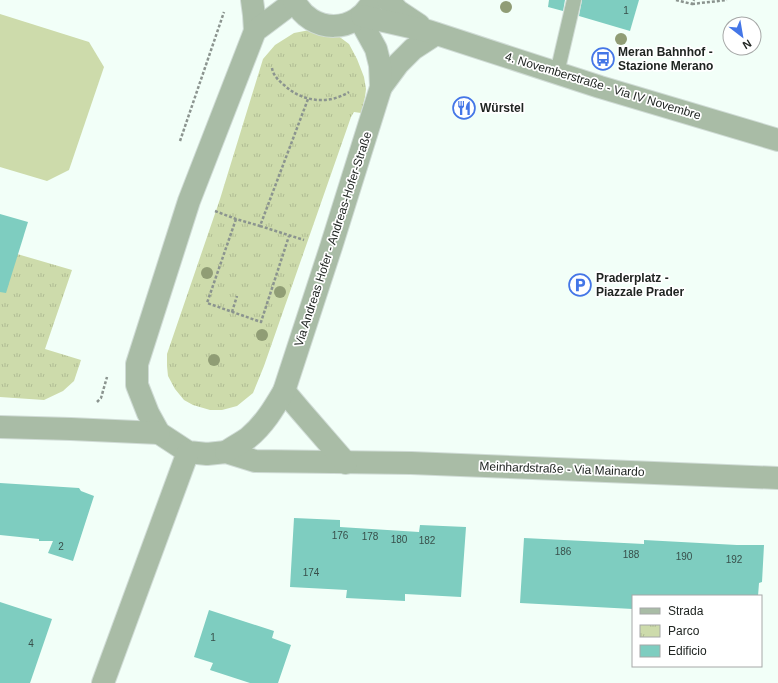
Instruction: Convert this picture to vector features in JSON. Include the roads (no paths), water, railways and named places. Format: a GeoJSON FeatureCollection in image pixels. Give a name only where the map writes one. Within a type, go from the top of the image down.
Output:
{"type":"FeatureCollection","features":[{"type":"Feature","properties":{"kind":"street"},"geometry":{"type":"LineString","coordinates":[[226,452],[207,454],[188,452],[159,433],[148,413],[137,385],[137,364],[188,201],[255,31],[252,0]]}},
{"type":"Feature","properties":{"kind":"street"},"geometry":{"type":"LineString","coordinates":[[255,31],[287,7],[293,0],[305,15],[326,26],[339,26],[347,24],[355,20],[365,11],[380,65],[381,86]]}},
{"type":"Feature","properties":{"kind":"street","name":"4. Novemberstraße - Via IV Novembre"},"geometry":{"type":"LineString","coordinates":[[388,0],[398,11],[432,32]]}},
{"type":"Feature","properties":{"kind":"street","name":"4. Novemberstraße - Via IV Novembre"},"geometry":{"type":"LineString","coordinates":[[365,11],[607,89],[778,140]]}},
{"type":"Feature","properties":{"kind":"street"},"geometry":{"type":"LineString","coordinates":[[381,86],[398,64],[432,32]]}},
{"type":"Feature","properties":{"kind":"street","name":"Via Andreas Hofer - Andreas-Hofer-Straße"},"geometry":{"type":"LineString","coordinates":[[226,452],[247,439],[261,426],[273,410],[284,390],[331,247],[381,86]]}},
{"type":"Feature","properties":{"kind":"street"},"geometry":{"type":"LineString","coordinates":[[284,390],[346,463]]}},
{"type":"Feature","properties":{"kind":"street"},"geometry":{"type":"LineString","coordinates":[[0,427],[159,433]]}},
{"type":"Feature","properties":{"kind":"street"},"geometry":{"type":"LineString","coordinates":[[103,683],[188,452]]}},
{"type":"Feature","properties":{"kind":"street","name":"Meinhardstraße - Via Mainardo"},"geometry":{"type":"LineString","coordinates":[[226,452],[255,462],[411,463],[778,478]]}},
{"type":"Feature","properties":{"kind":"lane"},"geometry":{"type":"LineString","coordinates":[[558,73],[574,0]]}},
{"type":"Feature","properties":{"kind":"place","name":"Meran Bahnhof - Stazione Merano"},"geometry":{"type":"Point","coordinates":[603,59]}},
{"type":"Feature","properties":{"kind":"place","name":"Würstel"},"geometry":{"type":"Point","coordinates":[464,108]}},
{"type":"Feature","properties":{"kind":"place","name":"Praderplatz - Piazzale Prader"},"geometry":{"type":"Point","coordinates":[580,285]}}]}
